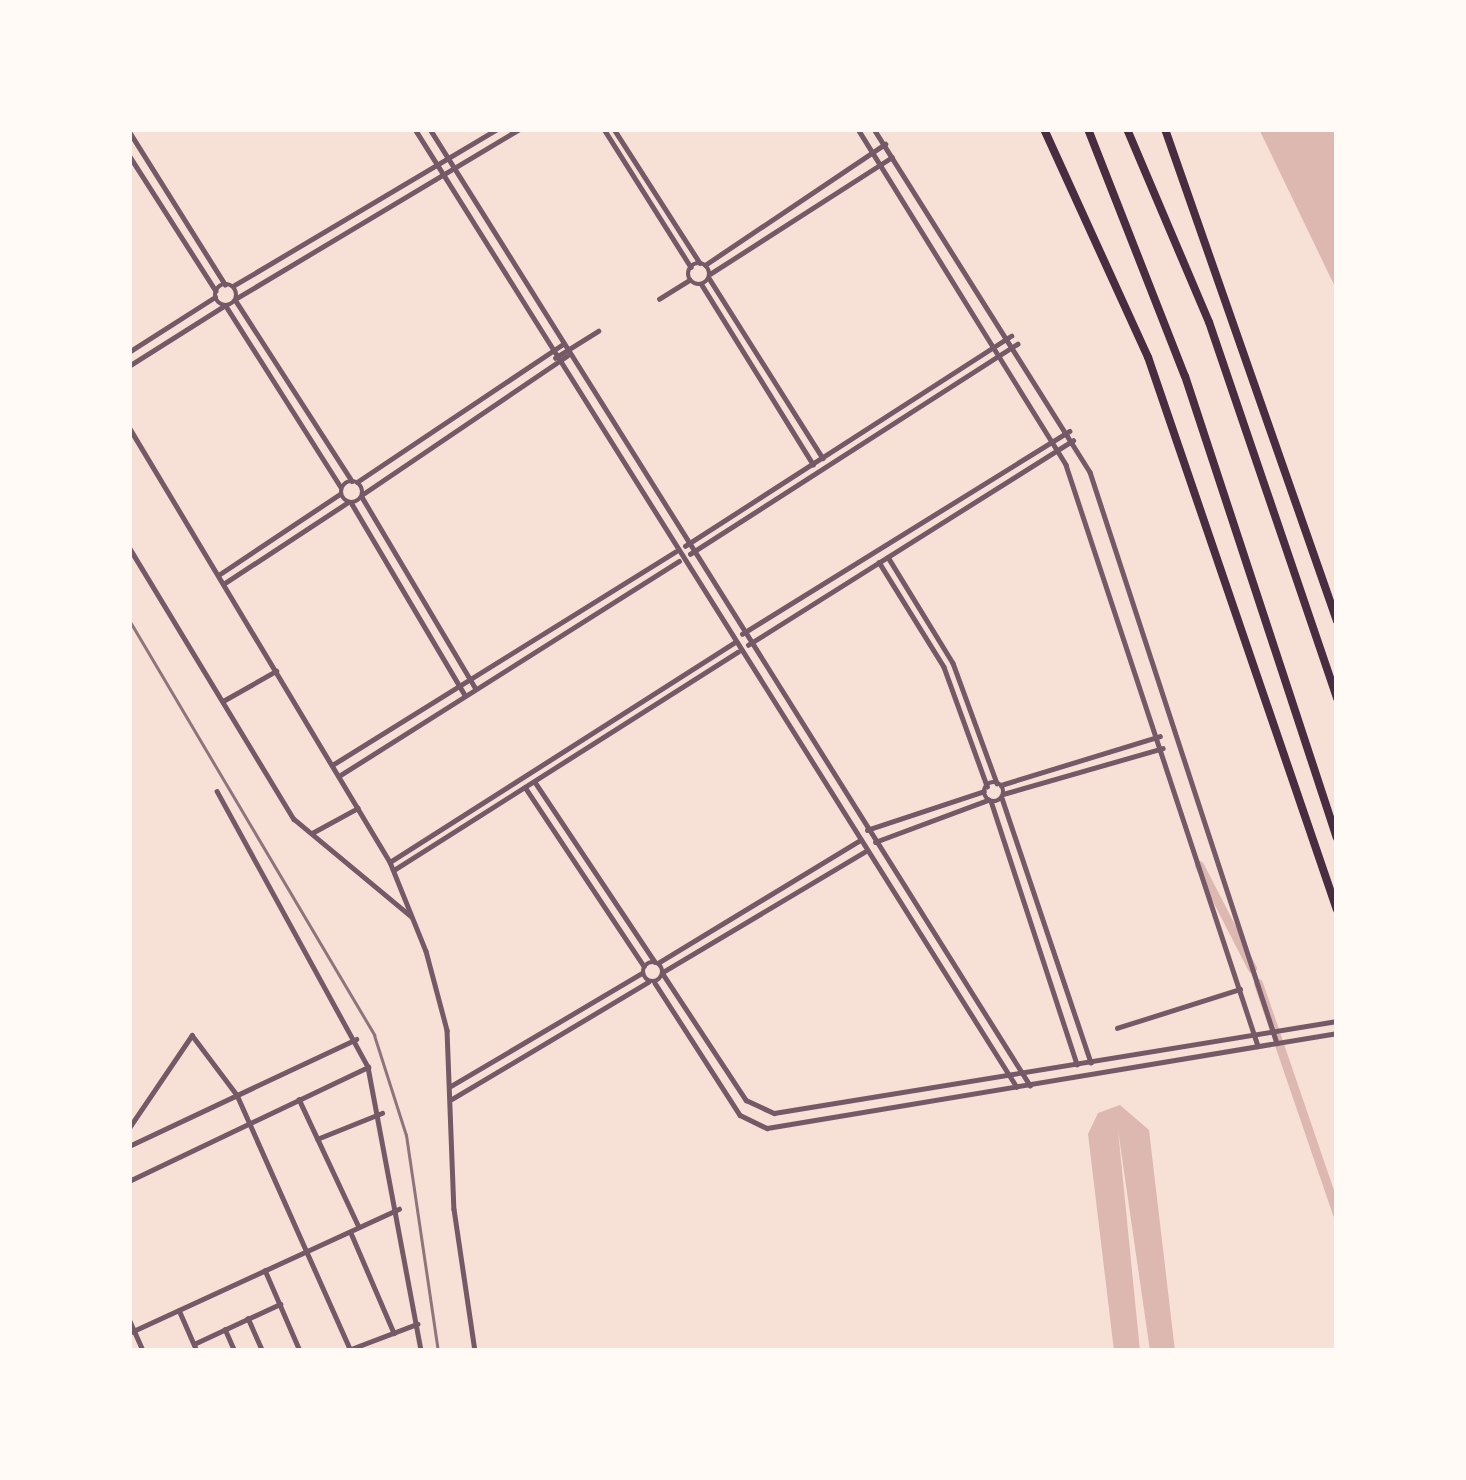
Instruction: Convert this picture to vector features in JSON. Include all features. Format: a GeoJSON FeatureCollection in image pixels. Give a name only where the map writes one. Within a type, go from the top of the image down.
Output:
{"type":"FeatureCollection","features":[{"type":"Feature","properties":{"kind":"highway"},"geometry":{"type":"LineString","coordinates":[[1044,129],[1148,357],[1337,910]]}},
{"type":"Feature","properties":{"kind":"highway"},"geometry":{"type":"LineString","coordinates":[[1088,129],[1185,376],[1337,838]]}},
{"type":"Feature","properties":{"kind":"highway"},"geometry":{"type":"LineString","coordinates":[[1129,129],[1209,322],[1337,699]]}},
{"type":"Feature","properties":{"kind":"highway"},"geometry":{"type":"LineString","coordinates":[[1165,129],[1337,622]]}},
{"type":"Feature","properties":{"kind":"street"},"geometry":{"type":"LineString","coordinates":[[415,129],[680,560],[1017,1087]]}},
{"type":"Feature","properties":{"kind":"street"},"geometry":{"type":"LineString","coordinates":[[430,129],[690,554],[1030,1085]]}},
{"type":"Feature","properties":{"kind":"street"},"geometry":{"type":"LineString","coordinates":[[129,352],[229,285],[450,161],[497,129]]}},
{"type":"Feature","properties":{"kind":"street"},"geometry":{"type":"LineString","coordinates":[[129,367],[519,129]]}},
{"type":"Feature","properties":{"kind":"street"},"geometry":{"type":"LineString","coordinates":[[604,129],[691,267],[689,280],[658,299]]}},
{"type":"Feature","properties":{"kind":"street"},"geometry":{"type":"LineString","coordinates":[[614,129],[824,458]]}},
{"type":"Feature","properties":{"kind":"street"},"geometry":{"type":"LineString","coordinates":[[858,129],[884,162],[998,344],[1058,449],[1160,736],[1258,1046]]}},
{"type":"Feature","properties":{"kind":"street"},"geometry":{"type":"LineString","coordinates":[[874,129],[1017,344],[1073,440],[1136,596],[1277,1043]]}},
{"type":"Feature","properties":{"kind":"street"},"geometry":{"type":"LineString","coordinates":[[129,131],[355,482],[476,688]]}},
{"type":"Feature","properties":{"kind":"street"},"geometry":{"type":"LineString","coordinates":[[691,267],[703,264],[885,144]]}},
{"type":"Feature","properties":{"kind":"street"},"geometry":{"type":"LineString","coordinates":[[129,155],[465,696]]}},
{"type":"Feature","properties":{"kind":"street"},"geometry":{"type":"LineString","coordinates":[[702,285],[893,156]]}},
{"type":"Feature","properties":{"kind":"street"},"geometry":{"type":"LineString","coordinates":[[689,280],[702,285],[814,464]]}},
{"type":"Feature","properties":{"kind":"street"},"geometry":{"type":"LineString","coordinates":[[220,575],[341,491],[598,331]]}},
{"type":"Feature","properties":{"kind":"street"},"geometry":{"type":"LineString","coordinates":[[685,546],[1011,336]]}},
{"type":"Feature","properties":{"kind":"street"},"geometry":{"type":"LineString","coordinates":[[690,554],[1017,344]]}},
{"type":"Feature","properties":{"kind":"street"},"geometry":{"type":"LineString","coordinates":[[225,584],[362,495],[566,350]]}},
{"type":"Feature","properties":{"kind":"street"},"geometry":{"type":"LineString","coordinates":[[129,427],[394,870],[414,921],[442,1005],[476,1351]]}},
{"type":"Feature","properties":{"kind":"street"},"geometry":{"type":"LineString","coordinates":[[742,634],[1069,431]]}},
{"type":"Feature","properties":{"kind":"street"},"geometry":{"type":"LineString","coordinates":[[748,645],[1073,440]]}},
{"type":"Feature","properties":{"kind":"street"},"geometry":{"type":"LineString","coordinates":[[129,547],[313,833],[414,921]]}},
{"type":"Feature","properties":{"kind":"street"},"geometry":{"type":"LineString","coordinates":[[333,765],[675,552]]}},
{"type":"Feature","properties":{"kind":"street"},"geometry":{"type":"LineString","coordinates":[[887,557],[953,663],[999,784],[1091,1062]]}},
{"type":"Feature","properties":{"kind":"street"},"geometry":{"type":"LineString","coordinates":[[339,776],[680,560]]}},
{"type":"Feature","properties":{"kind":"street"},"geometry":{"type":"LineString","coordinates":[[879,562],[944,667],[1077,1064]]}},
{"type":"Feature","properties":{"kind":"street"},"geometry":{"type":"LineString","coordinates":[[389,862],[734,643]]}},
{"type":"Feature","properties":{"kind":"street"},"geometry":{"type":"LineString","coordinates":[[523,647],[528,656]]}},
{"type":"Feature","properties":{"kind":"street"},"geometry":{"type":"LineString","coordinates":[[394,870],[739,651]]}},
{"type":"Feature","properties":{"kind":"street"},"geometry":{"type":"LineString","coordinates":[[224,701],[278,670]]}},
{"type":"Feature","properties":{"kind":"street"},"geometry":{"type":"LineString","coordinates":[[867,830],[1160,736]]}},
{"type":"Feature","properties":{"kind":"street"},"geometry":{"type":"LineString","coordinates":[[585,737],[590,746]]}},
{"type":"Feature","properties":{"kind":"street"},"geometry":{"type":"LineString","coordinates":[[875,842],[1002,796],[1163,748]]}},
{"type":"Feature","properties":{"kind":"street"},"geometry":{"type":"LineString","coordinates":[[534,781],[746,1100],[766,1113],[1337,1021]]}},
{"type":"Feature","properties":{"kind":"street"},"geometry":{"type":"LineString","coordinates":[[525,787],[740,1115],[760,1127],[1337,1033]]}},
{"type":"Feature","properties":{"kind":"street"},"geometry":{"type":"LineString","coordinates":[[217,791],[368,1066],[382,1113],[421,1351]]}},
{"type":"Feature","properties":{"kind":"street"},"geometry":{"type":"LineString","coordinates":[[490,798],[496,805]]}},
{"type":"Feature","properties":{"kind":"street"},"geometry":{"type":"LineString","coordinates":[[313,833],[358,808]]}},
{"type":"Feature","properties":{"kind":"street"},"geometry":{"type":"LineString","coordinates":[[451,1086],[860,840]]}},
{"type":"Feature","properties":{"kind":"street"},"geometry":{"type":"LineString","coordinates":[[452,1099],[866,851]]}},
{"type":"Feature","properties":{"kind":"street"},"geometry":{"type":"LineString","coordinates":[[885,880],[897,876]]}},
{"type":"Feature","properties":{"kind":"street"},"geometry":{"type":"LineString","coordinates":[[1117,1028],[1240,989]]}},
{"type":"Feature","properties":{"kind":"street"},"geometry":{"type":"LineString","coordinates":[[129,1128],[192,1035],[237,1095],[351,1350],[417,1324]]}},
{"type":"Feature","properties":{"kind":"street"},"geometry":{"type":"LineString","coordinates":[[129,1146],[356,1039]]}},
{"type":"Feature","properties":{"kind":"street"},"geometry":{"type":"LineString","coordinates":[[129,1180],[368,1066]]}},
{"type":"Feature","properties":{"kind":"street"},"geometry":{"type":"LineString","coordinates":[[298,1099],[359,1227]]}},
{"type":"Feature","properties":{"kind":"street"},"geometry":{"type":"LineString","coordinates":[[317,1139],[382,1113]]}},
{"type":"Feature","properties":{"kind":"street"},"geometry":{"type":"LineString","coordinates":[[132,1331],[399,1209]]}},
{"type":"Feature","properties":{"kind":"street"},"geometry":{"type":"LineString","coordinates":[[351,1231],[394,1333]]}},
{"type":"Feature","properties":{"kind":"street"},"geometry":{"type":"LineString","coordinates":[[265,1270],[300,1351]]}},
{"type":"Feature","properties":{"kind":"street"},"geometry":{"type":"LineString","coordinates":[[178,1310],[195,1347],[280,1304]]}},
{"type":"Feature","properties":{"kind":"street"},"geometry":{"type":"LineString","coordinates":[[248,1318],[263,1351]]}},
{"type":"Feature","properties":{"kind":"street"},"geometry":{"type":"LineString","coordinates":[[129,1319],[143,1351]]}},
{"type":"Feature","properties":{"kind":"street"},"geometry":{"type":"LineString","coordinates":[[225,1329],[235,1351]]}},
{"type":"Feature","properties":{"kind":"shaded area"},"geometry":{"type":"Polygon","coordinates":[[[1337,129],[1337,291],[1260,131],[1337,129]]]}},
{"type":"Feature","properties":{"kind":"shaded area"},"geometry":{"type":"Polygon","coordinates":[[[1120,1105],[1149,1130],[1175,1351],[1150,1351],[1118,1130],[1140,1351],[1114,1351],[1088,1134],[1098,1113],[1120,1105]]]}},
{"type":"Feature","properties":{"kind":"waterway"},"geometry":{"type":"LineString","coordinates":[[1199,865],[1252,968]]}},
{"type":"Feature","properties":{"kind":"waterway"},"geometry":{"type":"LineString","coordinates":[[1258,983],[1337,1214]]}},
{"type":"Feature","properties":{"kind":"railway"},"geometry":{"type":"LineString","coordinates":[[129,620],[374,1035],[406,1135],[438,1351]]}}]}
